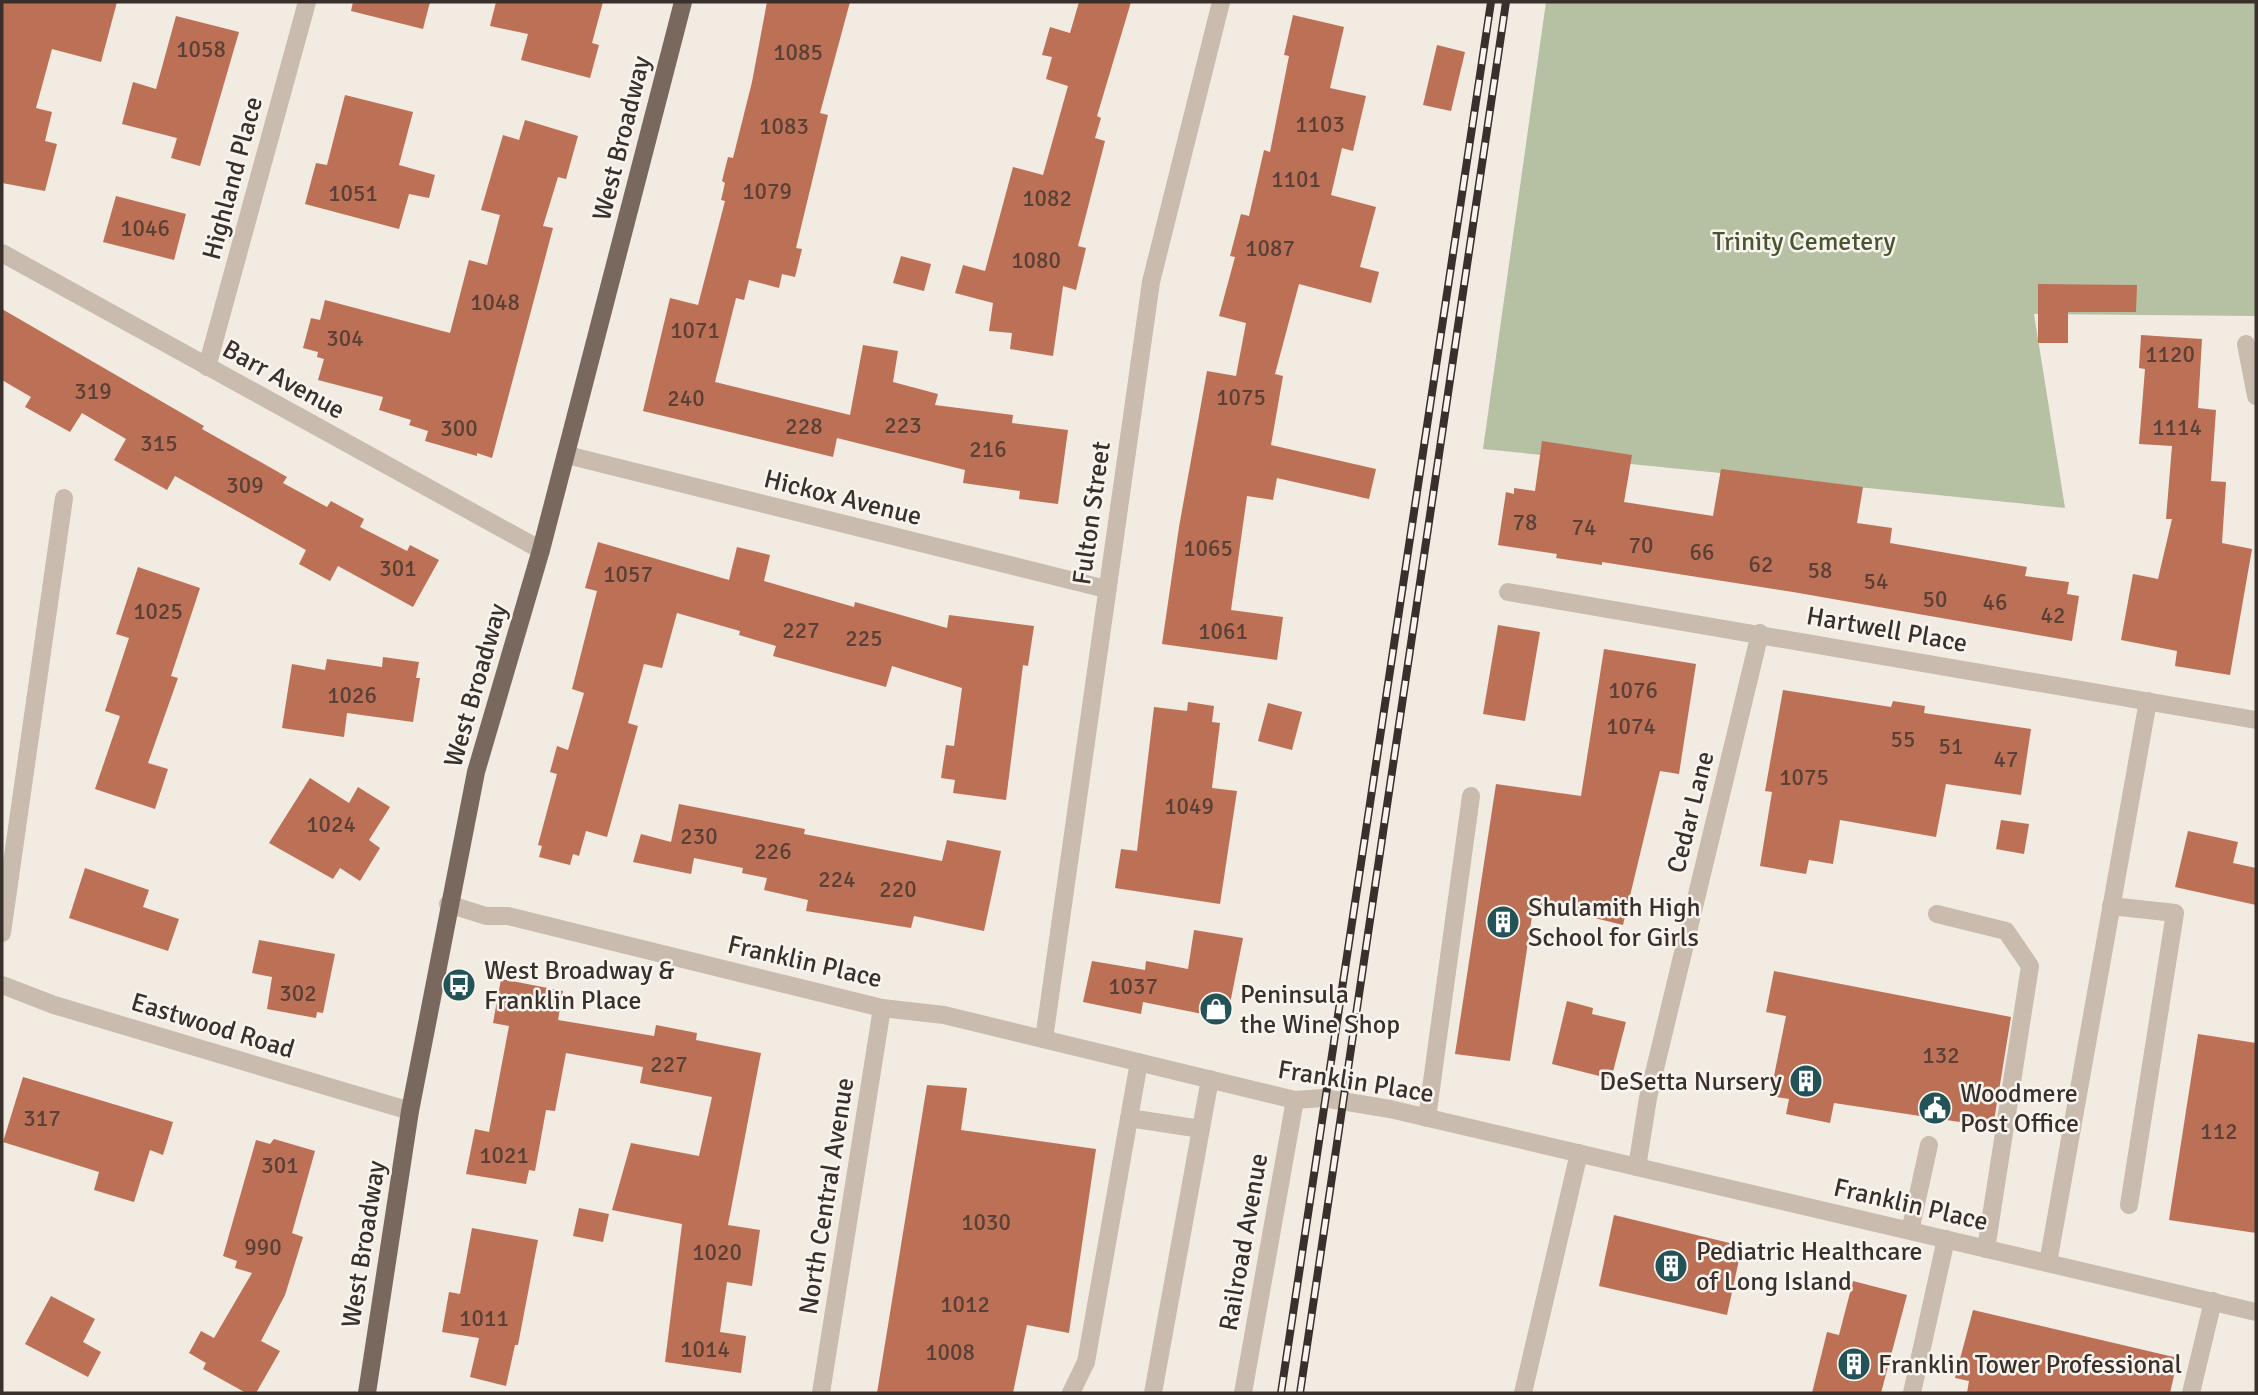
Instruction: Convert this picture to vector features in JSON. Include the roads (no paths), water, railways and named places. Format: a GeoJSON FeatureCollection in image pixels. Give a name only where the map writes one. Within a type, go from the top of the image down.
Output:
{"type":"FeatureCollection","features":[{"type":"Feature","properties":{"kind":"main road","name":"West Broadway"},"geometry":{"type":"LineString","coordinates":[[367,1393],[410,1111],[448,904],[476,772],[567,455],[683,2]]}},
{"type":"Feature","properties":{"kind":"street","name":"Highland Place"},"geometry":{"type":"LineString","coordinates":[[208,367],[307,2]]}},
{"type":"Feature","properties":{"kind":"street","name":"Fulton Street"},"geometry":{"type":"LineString","coordinates":[[1044,1039],[1151,282],[1221,2]]}},
{"type":"Feature","properties":{"kind":"street","name":"Barr Avenue"},"geometry":{"type":"LineString","coordinates":[[2,253],[541,551]]}},
{"type":"Feature","properties":{"kind":"street"},"geometry":{"type":"LineString","coordinates":[[2246,344],[2256,396]]}},
{"type":"Feature","properties":{"kind":"street","name":"Hickox Avenue"},"geometry":{"type":"LineString","coordinates":[[567,455],[1106,589]]}},
{"type":"Feature","properties":{"kind":"street"},"geometry":{"type":"LineString","coordinates":[[2,933],[64,498]]}},
{"type":"Feature","properties":{"kind":"street","name":"Hartwell Place"},"geometry":{"type":"LineString","coordinates":[[1508,592],[2148,701],[2256,715]]}},
{"type":"Feature","properties":{"kind":"street","name":"Cedar Lane"},"geometry":{"type":"LineString","coordinates":[[1637,1167],[1648,1098],[1760,633]]}},
{"type":"Feature","properties":{"kind":"street"},"geometry":{"type":"LineString","coordinates":[[2048,1263],[2148,701]]}},
{"type":"Feature","properties":{"kind":"street"},"geometry":{"type":"LineString","coordinates":[[1427,1118],[1471,796]]}},
{"type":"Feature","properties":{"kind":"street","name":"Franklin Place"},"geometry":{"type":"LineString","coordinates":[[448,904],[486,916],[508,916],[882,1008],[944,1015],[1295,1100],[1324,1098],[1427,1118],[2256,1312]]}},
{"type":"Feature","properties":{"kind":"street"},"geometry":{"type":"LineString","coordinates":[[2111,906],[2175,913],[2129,1205]]}},
{"type":"Feature","properties":{"kind":"street"},"geometry":{"type":"LineString","coordinates":[[1937,915],[2006,931],[2030,966],[1986,1249]]}},
{"type":"Feature","properties":{"kind":"street","name":"Eastwood Road"},"geometry":{"type":"LineString","coordinates":[[2,985],[54,1005],[410,1111]]}},
{"type":"Feature","properties":{"kind":"street","name":"North Central Avenue"},"geometry":{"type":"LineString","coordinates":[[821,1393],[882,1008]]}},
{"type":"Feature","properties":{"kind":"street"},"geometry":{"type":"LineString","coordinates":[[1071,1393],[1086,1362],[1139,1062]]}},
{"type":"Feature","properties":{"kind":"street"},"geometry":{"type":"LineString","coordinates":[[1153,1393],[1210,1079]]}},
{"type":"Feature","properties":{"kind":"street","name":"Railroad Avenue"},"geometry":{"type":"LineString","coordinates":[[1243,1393],[1295,1100]]}},
{"type":"Feature","properties":{"kind":"street"},"geometry":{"type":"LineString","coordinates":[[1129,1118],[1201,1129]]}},
{"type":"Feature","properties":{"kind":"street"},"geometry":{"type":"LineString","coordinates":[[1910,1231],[1929,1145]]}},
{"type":"Feature","properties":{"kind":"street"},"geometry":{"type":"LineString","coordinates":[[1523,1393],[1580,1153]]}},
{"type":"Feature","properties":{"kind":"street"},"geometry":{"type":"LineString","coordinates":[[1912,1393],[1946,1239]]}},
{"type":"Feature","properties":{"kind":"street"},"geometry":{"type":"LineString","coordinates":[[2191,1393],[2213,1301]]}},
{"type":"Feature","properties":{"kind":"railway"},"geometry":{"type":"LineString","coordinates":[[1281,1393],[1491,2]]}},
{"type":"Feature","properties":{"kind":"railway"},"geometry":{"type":"LineString","coordinates":[[1300,1393],[1506,2]]}},
{"type":"Feature","properties":{"kind":"place","name":"Shulamith High School for Girls"},"geometry":{"type":"Point","coordinates":[1503,922]}},
{"type":"Feature","properties":{"kind":"place","name":"West Broadway & Franklin Place"},"geometry":{"type":"Point","coordinates":[459,985]}},
{"type":"Feature","properties":{"kind":"place","name":"Peninsula the Wine Shop"},"geometry":{"type":"Point","coordinates":[1216,1009]}},
{"type":"Feature","properties":{"kind":"place","name":"DeSetta Nursery"},"geometry":{"type":"Point","coordinates":[1806,1081]}},
{"type":"Feature","properties":{"kind":"place","name":"Woodmere Post Office"},"geometry":{"type":"Point","coordinates":[1935,1108]}},
{"type":"Feature","properties":{"kind":"place","name":"Pediatric Healthcare of Long Island"},"geometry":{"type":"Point","coordinates":[1671,1266]}},
{"type":"Feature","properties":{"kind":"place","name":"Franklin Tower Professional"},"geometry":{"type":"Point","coordinates":[1854,1364]}},
{"type":"Feature","properties":{"kind":"park label","name":"Trinity Cemetery"},"geometry":{"type":"Point","coordinates":[1804,241]}}]}
